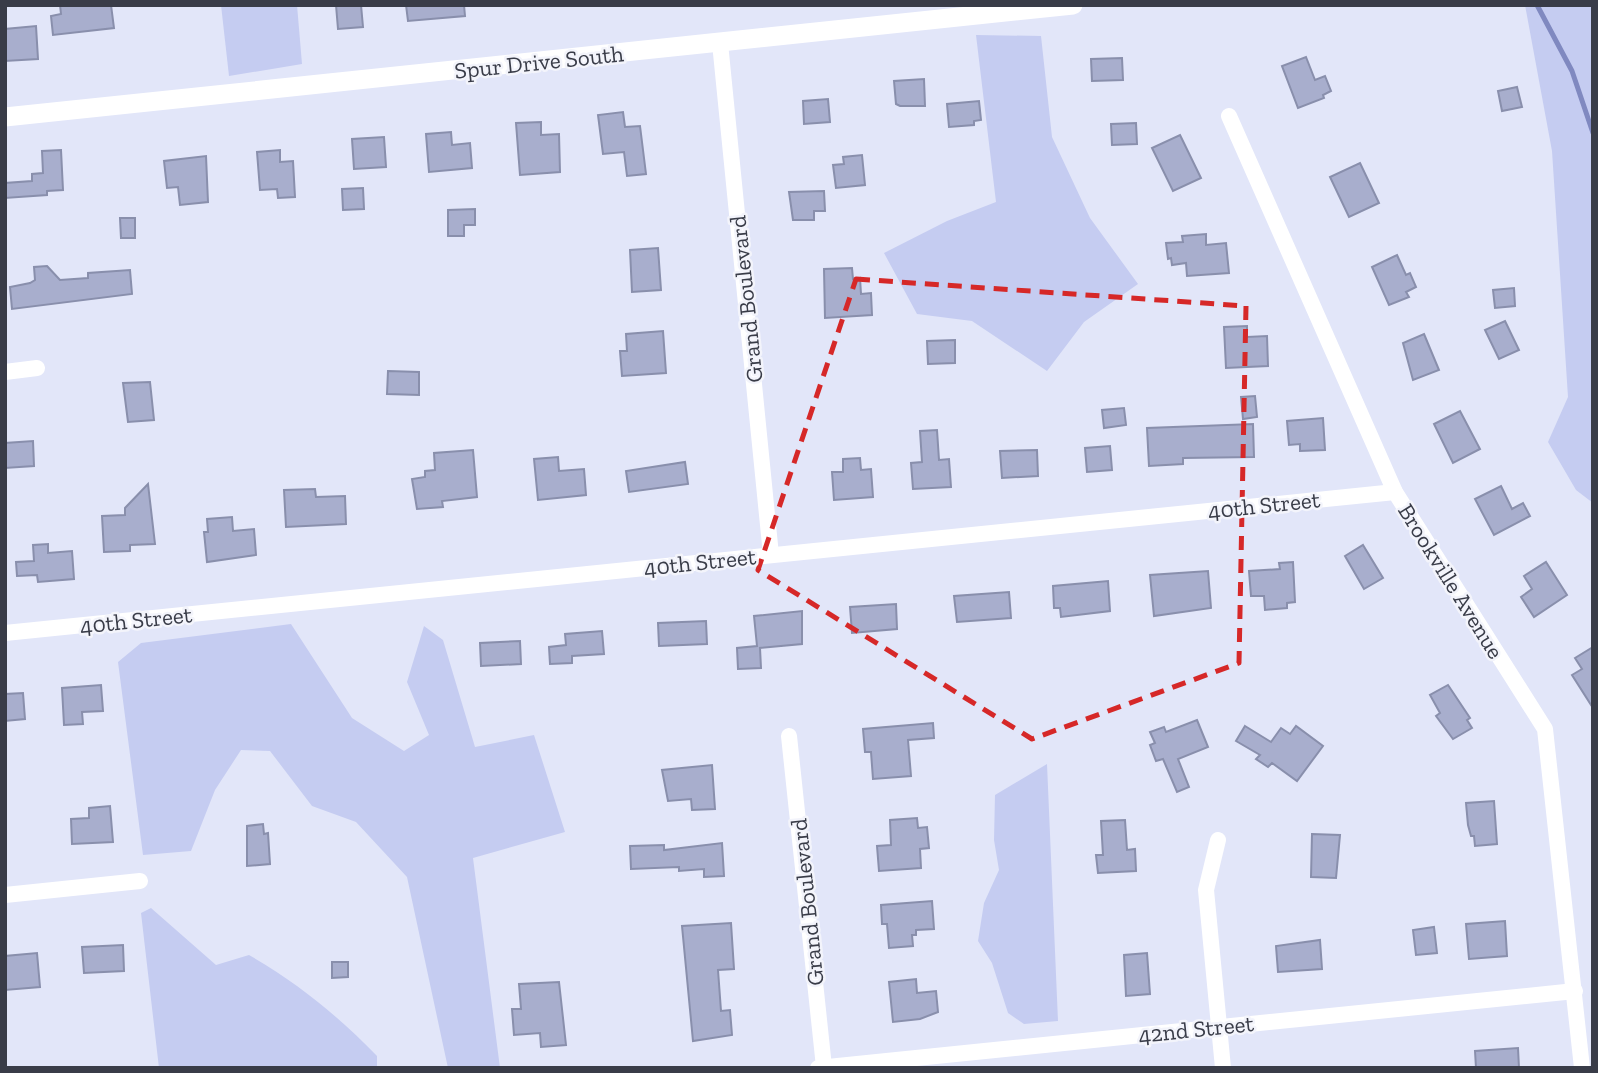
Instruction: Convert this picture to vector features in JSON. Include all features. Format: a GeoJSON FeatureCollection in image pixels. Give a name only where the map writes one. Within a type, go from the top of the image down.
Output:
{"type":"FeatureCollection","features":[{"type":"Feature","properties":{"kind":"street","name":"Spur Drive South"},"geometry":{"type":"LineString","coordinates":[[5,117],[1073,5]]}},
{"type":"Feature","properties":{"kind":"street","name":"Grand Boulevard"},"geometry":{"type":"LineString","coordinates":[[720,43],[771,555]]}},
{"type":"Feature","properties":{"kind":"street","name":"Brookville Avenue"},"geometry":{"type":"LineString","coordinates":[[1229,116],[1395,492],[1545,729],[1582,1068]]}},
{"type":"Feature","properties":{"kind":"street"},"geometry":{"type":"LineString","coordinates":[[5,372],[37,368]]}},
{"type":"Feature","properties":{"kind":"street","name":"40th Street"},"geometry":{"type":"LineString","coordinates":[[5,633],[1395,492]]}},
{"type":"Feature","properties":{"kind":"street","name":"Grand Boulevard"},"geometry":{"type":"LineString","coordinates":[[789,736],[824,1067]]}},
{"type":"Feature","properties":{"kind":"street"},"geometry":{"type":"LineString","coordinates":[[1218,840],[1206,890],[1223,1068]]}},
{"type":"Feature","properties":{"kind":"street"},"geometry":{"type":"LineString","coordinates":[[5,895],[140,881]]}},
{"type":"Feature","properties":{"kind":"street","name":"42nd Street"},"geometry":{"type":"LineString","coordinates":[[818,1068],[1575,991]]}},
{"type":"Feature","properties":{"kind":"highlighted area"},"geometry":{"type":"Polygon","coordinates":[[[856,279],[1246,306],[1239,663],[1032,739],[758,570],[856,279]]]}},
{"type":"Feature","properties":{"kind":"shaded area"},"geometry":{"type":"Polygon","coordinates":[[[221,5],[297,5],[302,64],[229,76],[221,5]]]}},
{"type":"Feature","properties":{"kind":"shaded area"},"geometry":{"type":"Polygon","coordinates":[[[1525,5],[1593,5],[1593,503],[1576,490],[1548,442],[1568,397],[1552,151],[1525,5]]]}},
{"type":"Feature","properties":{"kind":"shaded area"},"geometry":{"type":"Polygon","coordinates":[[[976,35],[1041,36],[1052,137],[1090,218],[1138,284],[1084,322],[1047,371],[972,321],[917,314],[884,253],[947,221],[996,202],[976,35]]]}},
{"type":"Feature","properties":{"kind":"shaded area"},"geometry":{"type":"Polygon","coordinates":[[[291,624],[352,718],[404,751],[429,735],[407,682],[424,626],[443,640],[475,747],[534,735],[565,832],[473,858],[500,1068],[448,1068],[407,877],[356,822],[312,806],[270,751],[241,750],[215,790],[191,851],[143,855],[118,662],[141,643],[291,624]]]}},
{"type":"Feature","properties":{"kind":"shaded area"},"geometry":{"type":"Polygon","coordinates":[[[1047,764],[1058,1021],[1024,1024],[1008,1013],[992,963],[978,941],[984,903],[999,870],[994,840],[995,795],[1047,764]]]}},
{"type":"Feature","properties":{"kind":"shaded area"},"geometry":{"type":"Polygon","coordinates":[[[151,908],[216,965],[249,955],[284,977],[317,1001],[362,1041],[377,1056],[377,1068],[159,1068],[141,913],[151,908]]]}},
{"type":"Feature","properties":{"kind":"building"},"geometry":{"type":"Polygon","coordinates":[[[60,5],[111,5],[114,28],[53,35],[51,16],[61,14],[60,5]]]}},
{"type":"Feature","properties":{"kind":"building"},"geometry":{"type":"Polygon","coordinates":[[[336,5],[361,5],[363,27],[338,29],[336,5]]]}},
{"type":"Feature","properties":{"kind":"building"},"geometry":{"type":"Polygon","coordinates":[[[406,5],[464,5],[465,16],[408,21],[406,5]]]}},
{"type":"Feature","properties":{"kind":"building"},"geometry":{"type":"Polygon","coordinates":[[[36,26],[38,59],[5,61],[5,29],[36,26]]]}},
{"type":"Feature","properties":{"kind":"building"},"geometry":{"type":"Polygon","coordinates":[[[1306,57],[1315,80],[1325,76],[1331,91],[1323,95],[1324,98],[1298,108],[1282,66],[1306,57]]]}},
{"type":"Feature","properties":{"kind":"building"},"geometry":{"type":"Polygon","coordinates":[[[1122,58],[1123,80],[1092,81],[1091,59],[1122,58]]]}},
{"type":"Feature","properties":{"kind":"building"},"geometry":{"type":"Polygon","coordinates":[[[924,79],[925,106],[896,104],[894,81],[924,79]]]}},
{"type":"Feature","properties":{"kind":"building"},"geometry":{"type":"Polygon","coordinates":[[[1517,87],[1522,107],[1502,111],[1498,91],[1517,87]]]}},
{"type":"Feature","properties":{"kind":"building"},"geometry":{"type":"Polygon","coordinates":[[[828,99],[830,122],[804,124],[803,101],[828,99]]]}},
{"type":"Feature","properties":{"kind":"building"},"geometry":{"type":"Polygon","coordinates":[[[979,101],[981,120],[974,121],[974,125],[949,127],[947,104],[979,101]]]}},
{"type":"Feature","properties":{"kind":"building"},"geometry":{"type":"Polygon","coordinates":[[[623,112],[625,127],[640,126],[646,174],[627,176],[624,152],[603,154],[598,115],[623,112]]]}},
{"type":"Feature","properties":{"kind":"building"},"geometry":{"type":"Polygon","coordinates":[[[541,122],[541,135],[559,134],[560,172],[520,175],[516,123],[541,122]]]}},
{"type":"Feature","properties":{"kind":"building"},"geometry":{"type":"Polygon","coordinates":[[[1136,123],[1137,144],[1112,145],[1111,124],[1136,123]]]}},
{"type":"Feature","properties":{"kind":"building"},"geometry":{"type":"Polygon","coordinates":[[[451,132],[452,145],[470,143],[472,168],[429,172],[426,134],[451,132]]]}},
{"type":"Feature","properties":{"kind":"building"},"geometry":{"type":"Polygon","coordinates":[[[1180,135],[1201,178],[1173,191],[1152,148],[1180,135]]]}},
{"type":"Feature","properties":{"kind":"building"},"geometry":{"type":"Polygon","coordinates":[[[384,137],[386,167],[354,169],[352,139],[384,137]]]}},
{"type":"Feature","properties":{"kind":"building"},"geometry":{"type":"Polygon","coordinates":[[[61,150],[63,190],[47,191],[47,195],[5,198],[5,183],[32,181],[32,174],[43,173],[42,151],[61,150]]]}},
{"type":"Feature","properties":{"kind":"building"},"geometry":{"type":"Polygon","coordinates":[[[280,150],[280,162],[293,161],[295,197],[278,198],[277,189],[260,190],[257,152],[280,150]]]}},
{"type":"Feature","properties":{"kind":"building"},"geometry":{"type":"Polygon","coordinates":[[[862,155],[865,185],[836,188],[833,165],[844,164],[843,157],[862,155]]]}},
{"type":"Feature","properties":{"kind":"building"},"geometry":{"type":"Polygon","coordinates":[[[206,156],[208,202],[180,205],[178,187],[167,188],[164,161],[206,156]]]}},
{"type":"Feature","properties":{"kind":"building"},"geometry":{"type":"Polygon","coordinates":[[[1360,163],[1379,203],[1349,217],[1330,177],[1360,163]]]}},
{"type":"Feature","properties":{"kind":"building"},"geometry":{"type":"Polygon","coordinates":[[[363,188],[364,209],[343,210],[342,189],[363,188]]]}},
{"type":"Feature","properties":{"kind":"building"},"geometry":{"type":"Polygon","coordinates":[[[824,191],[825,211],[814,211],[814,220],[793,220],[789,192],[824,191]]]}},
{"type":"Feature","properties":{"kind":"building"},"geometry":{"type":"Polygon","coordinates":[[[475,209],[475,225],[464,225],[464,236],[448,236],[448,210],[475,209]]]}},
{"type":"Feature","properties":{"kind":"building"},"geometry":{"type":"Polygon","coordinates":[[[120,218],[135,218],[135,238],[121,238],[120,218]]]}},
{"type":"Feature","properties":{"kind":"building"},"geometry":{"type":"Polygon","coordinates":[[[1206,234],[1206,245],[1226,243],[1229,273],[1187,276],[1186,263],[1172,265],[1171,258],[1168,259],[1166,243],[1183,242],[1182,236],[1206,234]]]}},
{"type":"Feature","properties":{"kind":"building"},"geometry":{"type":"Polygon","coordinates":[[[658,248],[661,290],[632,292],[630,250],[658,248]]]}},
{"type":"Feature","properties":{"kind":"building"},"geometry":{"type":"Polygon","coordinates":[[[1397,255],[1406,275],[1410,273],[1416,287],[1406,292],[1409,297],[1389,305],[1372,267],[1397,255]]]}},
{"type":"Feature","properties":{"kind":"building"},"geometry":{"type":"Polygon","coordinates":[[[47,266],[60,280],[88,278],[88,273],[130,270],[132,294],[12,309],[10,287],[30,283],[35,280],[34,267],[47,266]]]}},
{"type":"Feature","properties":{"kind":"building"},"geometry":{"type":"Polygon","coordinates":[[[852,268],[853,279],[860,278],[861,294],[871,293],[872,315],[825,318],[824,269],[852,268]]]}},
{"type":"Feature","properties":{"kind":"building"},"geometry":{"type":"Polygon","coordinates":[[[1514,288],[1515,306],[1495,308],[1493,290],[1514,288]]]}},
{"type":"Feature","properties":{"kind":"building"},"geometry":{"type":"Polygon","coordinates":[[[1505,321],[1519,350],[1499,359],[1485,330],[1505,321]]]}},
{"type":"Feature","properties":{"kind":"building"},"geometry":{"type":"Polygon","coordinates":[[[1247,326],[1247,337],[1267,336],[1268,366],[1226,368],[1224,327],[1247,326]]]}},
{"type":"Feature","properties":{"kind":"building"},"geometry":{"type":"Polygon","coordinates":[[[663,331],[666,373],[622,376],[620,351],[627,351],[626,334],[663,331]]]}},
{"type":"Feature","properties":{"kind":"building"},"geometry":{"type":"Polygon","coordinates":[[[1424,334],[1439,370],[1413,380],[1403,343],[1424,334]]]}},
{"type":"Feature","properties":{"kind":"building"},"geometry":{"type":"Polygon","coordinates":[[[955,340],[955,363],[928,364],[927,341],[955,340]]]}},
{"type":"Feature","properties":{"kind":"building"},"geometry":{"type":"Polygon","coordinates":[[[388,371],[419,372],[419,395],[387,394],[388,371]]]}},
{"type":"Feature","properties":{"kind":"building"},"geometry":{"type":"Polygon","coordinates":[[[150,382],[154,420],[128,422],[123,383],[150,382]]]}},
{"type":"Feature","properties":{"kind":"building"},"geometry":{"type":"Polygon","coordinates":[[[1255,396],[1257,417],[1243,419],[1241,397],[1255,396]]]}},
{"type":"Feature","properties":{"kind":"building"},"geometry":{"type":"Polygon","coordinates":[[[1124,408],[1126,425],[1104,428],[1102,410],[1124,408]]]}},
{"type":"Feature","properties":{"kind":"building"},"geometry":{"type":"Polygon","coordinates":[[[1460,411],[1480,449],[1453,463],[1434,424],[1460,411]]]}},
{"type":"Feature","properties":{"kind":"building"},"geometry":{"type":"Polygon","coordinates":[[[1323,418],[1325,450],[1300,451],[1300,444],[1289,445],[1287,421],[1323,418]]]}},
{"type":"Feature","properties":{"kind":"building"},"geometry":{"type":"Polygon","coordinates":[[[1253,424],[1254,457],[1183,458],[1183,464],[1149,466],[1147,428],[1253,424]]]}},
{"type":"Feature","properties":{"kind":"building"},"geometry":{"type":"Polygon","coordinates":[[[937,430],[939,460],[949,459],[951,487],[913,489],[911,463],[922,462],[920,431],[937,430]]]}},
{"type":"Feature","properties":{"kind":"building"},"geometry":{"type":"Polygon","coordinates":[[[33,441],[34,466],[5,468],[5,443],[33,441]]]}},
{"type":"Feature","properties":{"kind":"building"},"geometry":{"type":"Polygon","coordinates":[[[1110,446],[1112,470],[1087,472],[1085,448],[1110,446]]]}},
{"type":"Feature","properties":{"kind":"building"},"geometry":{"type":"Polygon","coordinates":[[[473,450],[477,497],[442,501],[443,507],[417,509],[412,479],[425,477],[425,471],[435,470],[434,453],[473,450]]]}},
{"type":"Feature","properties":{"kind":"building"},"geometry":{"type":"Polygon","coordinates":[[[1037,450],[1038,476],[1002,478],[1000,451],[1037,450]]]}},
{"type":"Feature","properties":{"kind":"building"},"geometry":{"type":"Polygon","coordinates":[[[558,457],[559,471],[584,469],[586,495],[538,500],[534,459],[558,457]]]}},
{"type":"Feature","properties":{"kind":"building"},"geometry":{"type":"Polygon","coordinates":[[[860,458],[861,470],[871,469],[873,497],[834,500],[832,472],[843,472],[843,459],[860,458]]]}},
{"type":"Feature","properties":{"kind":"building"},"geometry":{"type":"Polygon","coordinates":[[[685,462],[688,484],[629,492],[626,471],[685,462]]]}},
{"type":"Feature","properties":{"kind":"building"},"geometry":{"type":"Polygon","coordinates":[[[148,484],[155,544],[130,545],[130,551],[104,552],[102,516],[125,515],[125,508],[148,484]]]}},
{"type":"Feature","properties":{"kind":"building"},"geometry":{"type":"Polygon","coordinates":[[[1501,486],[1512,509],[1523,503],[1530,516],[1494,535],[1475,499],[1501,486]]]}},
{"type":"Feature","properties":{"kind":"building"},"geometry":{"type":"Polygon","coordinates":[[[315,489],[316,497],[345,496],[346,524],[286,527],[284,490],[315,489]]]}},
{"type":"Feature","properties":{"kind":"building"},"geometry":{"type":"Polygon","coordinates":[[[232,517],[233,531],[254,529],[256,555],[207,562],[204,532],[208,532],[207,519],[232,517]]]}},
{"type":"Feature","properties":{"kind":"building"},"geometry":{"type":"Polygon","coordinates":[[[48,544],[48,553],[72,551],[74,579],[38,582],[37,575],[17,576],[16,562],[34,561],[33,545],[48,544]]]}},
{"type":"Feature","properties":{"kind":"building"},"geometry":{"type":"Polygon","coordinates":[[[1363,545],[1383,578],[1364,589],[1345,556],[1363,545]]]}},
{"type":"Feature","properties":{"kind":"building"},"geometry":{"type":"Polygon","coordinates":[[[1293,562],[1295,602],[1287,603],[1287,608],[1265,610],[1264,596],[1251,596],[1249,571],[1280,569],[1279,563],[1293,562]]]}},
{"type":"Feature","properties":{"kind":"building"},"geometry":{"type":"Polygon","coordinates":[[[1546,562],[1567,595],[1534,617],[1521,597],[1532,589],[1524,576],[1546,562]]]}},
{"type":"Feature","properties":{"kind":"building"},"geometry":{"type":"Polygon","coordinates":[[[1208,571],[1211,608],[1154,616],[1150,575],[1208,571]]]}},
{"type":"Feature","properties":{"kind":"building"},"geometry":{"type":"Polygon","coordinates":[[[1108,581],[1110,611],[1061,617],[1060,608],[1054,608],[1053,586],[1108,581]]]}},
{"type":"Feature","properties":{"kind":"building"},"geometry":{"type":"Polygon","coordinates":[[[1009,592],[1011,618],[957,622],[954,596],[1009,592]]]}},
{"type":"Feature","properties":{"kind":"building"},"geometry":{"type":"Polygon","coordinates":[[[896,604],[897,629],[852,633],[850,607],[896,604]]]}},
{"type":"Feature","properties":{"kind":"building"},"geometry":{"type":"Polygon","coordinates":[[[802,611],[802,644],[760,648],[761,668],[738,669],[737,648],[757,646],[754,616],[802,611]]]}},
{"type":"Feature","properties":{"kind":"building"},"geometry":{"type":"Polygon","coordinates":[[[706,621],[707,644],[659,646],[658,623],[706,621]]]}},
{"type":"Feature","properties":{"kind":"building"},"geometry":{"type":"Polygon","coordinates":[[[602,631],[604,654],[572,656],[572,663],[550,664],[549,647],[566,645],[565,634],[602,631]]]}},
{"type":"Feature","properties":{"kind":"building"},"geometry":{"type":"Polygon","coordinates":[[[520,641],[521,664],[481,666],[480,643],[520,641]]]}},
{"type":"Feature","properties":{"kind":"building"},"geometry":{"type":"Polygon","coordinates":[[[1593,647],[1593,708],[1572,675],[1582,669],[1575,658],[1593,647]]]}},
{"type":"Feature","properties":{"kind":"building"},"geometry":{"type":"Polygon","coordinates":[[[101,685],[103,711],[82,712],[83,724],[64,725],[62,688],[101,685]]]}},
{"type":"Feature","properties":{"kind":"building"},"geometry":{"type":"Polygon","coordinates":[[[1448,685],[1470,718],[1467,720],[1472,728],[1453,739],[1436,716],[1440,713],[1430,695],[1448,685]]]}},
{"type":"Feature","properties":{"kind":"building"},"geometry":{"type":"Polygon","coordinates":[[[23,693],[25,719],[5,721],[5,694],[23,693]]]}},
{"type":"Feature","properties":{"kind":"building"},"geometry":{"type":"Polygon","coordinates":[[[1197,720],[1208,747],[1178,759],[1189,787],[1177,792],[1163,759],[1156,761],[1150,745],[1155,743],[1150,732],[1164,727],[1166,732],[1197,720]]]}},
{"type":"Feature","properties":{"kind":"building"},"geometry":{"type":"Polygon","coordinates":[[[933,723],[934,738],[908,740],[911,776],[873,779],[871,752],[865,752],[863,729],[933,723]]]}},
{"type":"Feature","properties":{"kind":"building"},"geometry":{"type":"Polygon","coordinates":[[[1245,726],[1271,742],[1281,728],[1290,734],[1296,726],[1323,746],[1297,781],[1272,763],[1268,767],[1256,759],[1260,755],[1236,741],[1245,726]]]}},
{"type":"Feature","properties":{"kind":"building"},"geometry":{"type":"Polygon","coordinates":[[[712,765],[715,809],[692,810],[691,799],[668,801],[662,770],[712,765]]]}},
{"type":"Feature","properties":{"kind":"building"},"geometry":{"type":"Polygon","coordinates":[[[1494,801],[1497,844],[1475,846],[1474,836],[1471,836],[1468,825],[1466,803],[1494,801]]]}},
{"type":"Feature","properties":{"kind":"building"},"geometry":{"type":"Polygon","coordinates":[[[110,806],[113,842],[72,844],[71,819],[89,818],[89,808],[110,806]]]}},
{"type":"Feature","properties":{"kind":"building"},"geometry":{"type":"Polygon","coordinates":[[[917,818],[918,828],[927,827],[929,848],[920,849],[921,868],[879,871],[877,846],[891,845],[890,820],[917,818]]]}},
{"type":"Feature","properties":{"kind":"building"},"geometry":{"type":"Polygon","coordinates":[[[1125,820],[1127,850],[1135,849],[1136,871],[1098,873],[1096,855],[1103,855],[1101,821],[1125,820]]]}},
{"type":"Feature","properties":{"kind":"building"},"geometry":{"type":"Polygon","coordinates":[[[263,824],[264,834],[268,833],[270,864],[247,866],[247,826],[263,824]]]}},
{"type":"Feature","properties":{"kind":"building"},"geometry":{"type":"Polygon","coordinates":[[[1312,834],[1340,835],[1336,878],[1311,877],[1312,834]]]}},
{"type":"Feature","properties":{"kind":"building"},"geometry":{"type":"Polygon","coordinates":[[[722,843],[724,876],[704,877],[704,869],[679,871],[679,867],[631,869],[630,846],[664,845],[664,850],[722,843]]]}},
{"type":"Feature","properties":{"kind":"building"},"geometry":{"type":"Polygon","coordinates":[[[932,901],[934,929],[916,930],[916,935],[912,935],[913,946],[889,948],[887,924],[882,924],[881,905],[932,901]]]}},
{"type":"Feature","properties":{"kind":"building"},"geometry":{"type":"Polygon","coordinates":[[[1505,921],[1507,956],[1469,959],[1466,924],[1505,921]]]}},
{"type":"Feature","properties":{"kind":"building"},"geometry":{"type":"Polygon","coordinates":[[[731,923],[734,969],[718,970],[721,1011],[730,1010],[732,1035],[693,1041],[682,926],[731,923]]]}},
{"type":"Feature","properties":{"kind":"building"},"geometry":{"type":"Polygon","coordinates":[[[1434,927],[1437,953],[1416,955],[1413,930],[1434,927]]]}},
{"type":"Feature","properties":{"kind":"building"},"geometry":{"type":"Polygon","coordinates":[[[1320,940],[1322,969],[1278,972],[1276,946],[1320,940]]]}},
{"type":"Feature","properties":{"kind":"building"},"geometry":{"type":"Polygon","coordinates":[[[123,945],[124,971],[84,973],[82,947],[123,945]]]}},
{"type":"Feature","properties":{"kind":"building"},"geometry":{"type":"Polygon","coordinates":[[[37,953],[40,987],[5,990],[5,956],[37,953]]]}},
{"type":"Feature","properties":{"kind":"building"},"geometry":{"type":"Polygon","coordinates":[[[1147,953],[1150,994],[1126,996],[1124,955],[1147,953]]]}},
{"type":"Feature","properties":{"kind":"building"},"geometry":{"type":"Polygon","coordinates":[[[332,962],[348,962],[348,977],[332,978],[332,962]]]}},
{"type":"Feature","properties":{"kind":"building"},"geometry":{"type":"Polygon","coordinates":[[[916,979],[917,993],[936,991],[938,1012],[920,1019],[893,1022],[889,982],[916,979]]]}},
{"type":"Feature","properties":{"kind":"building"},"geometry":{"type":"Polygon","coordinates":[[[559,982],[566,1045],[541,1047],[540,1033],[514,1035],[512,1009],[521,1009],[519,984],[559,982]]]}},
{"type":"Feature","properties":{"kind":"building"},"geometry":{"type":"Polygon","coordinates":[[[1518,1048],[1519,1068],[1476,1068],[1475,1051],[1518,1048]]]}},
{"type":"Feature","properties":{"kind":"waterway"},"geometry":{"type":"LineString","coordinates":[[1537,5],[1572,71],[1593,133]]}}]}
